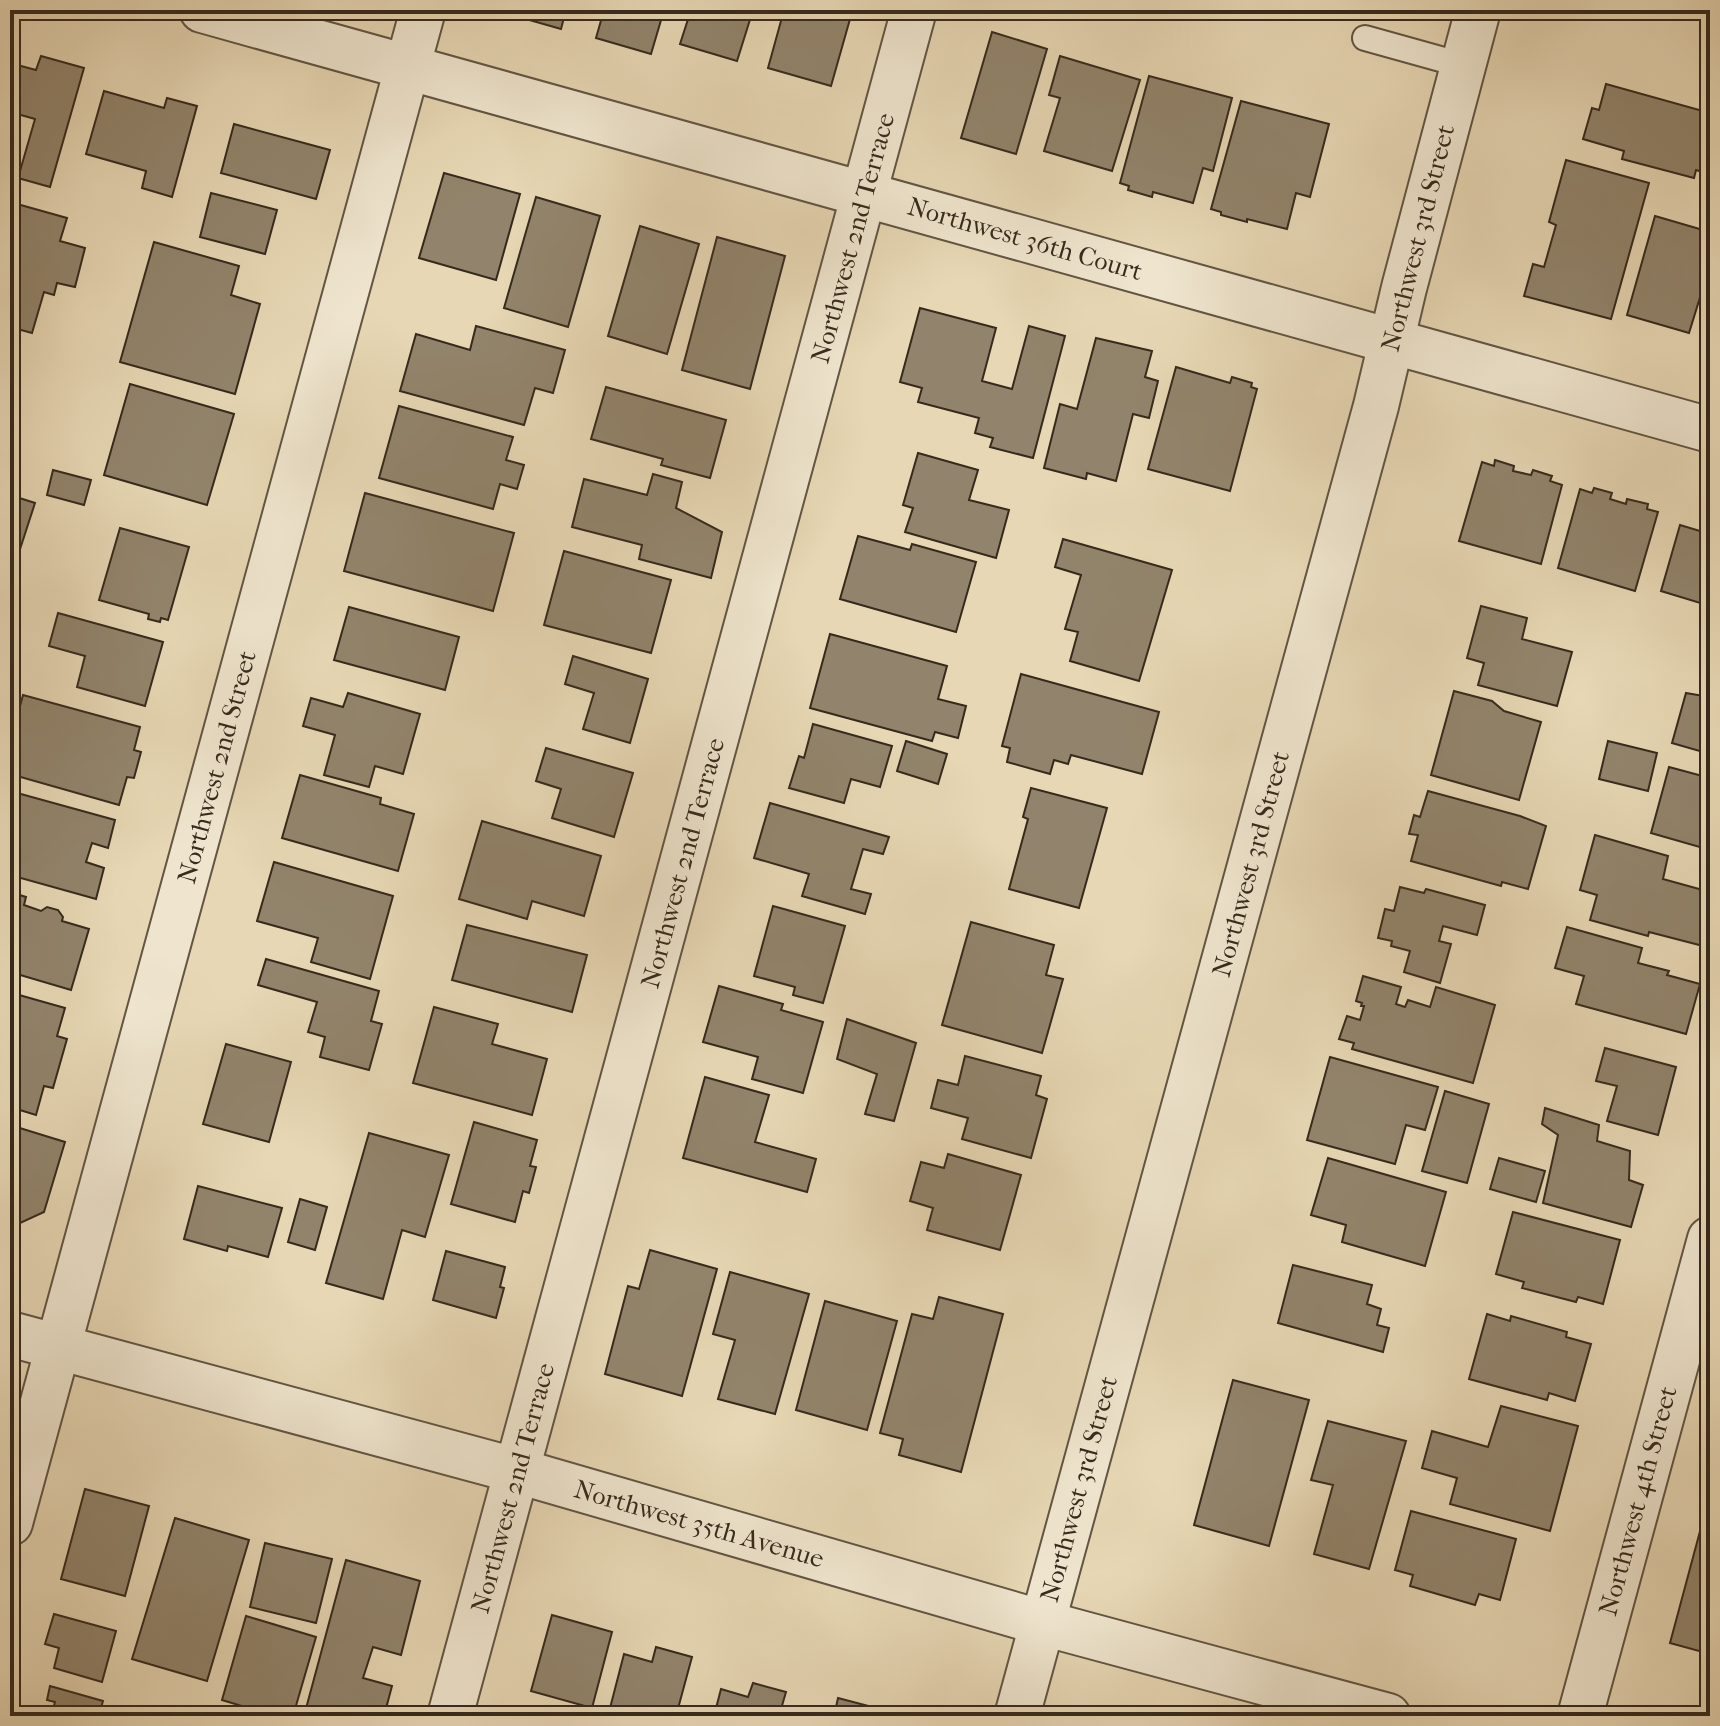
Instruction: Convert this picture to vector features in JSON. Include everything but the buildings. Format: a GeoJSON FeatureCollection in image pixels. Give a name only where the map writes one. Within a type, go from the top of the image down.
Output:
{"type":"FeatureCollection","features":[{"type":"Feature","properties":{"kind":"street","name":"Northwest 36th Court"},"geometry":{"type":"LineString","coordinates":[[202,10],[1710,430]]}},
{"type":"Feature","properties":{"kind":"street","name":"Northwest 2nd Street"},"geometry":{"type":"LineString","coordinates":[[10,1523],[423,10]]}},
{"type":"Feature","properties":{"kind":"street","name":"Northwest 2nd Terrace"},"geometry":{"type":"LineString","coordinates":[[450,1716],[914,10]]}},
{"type":"Feature","properties":{"kind":"street","name":"Northwest 3rd Street"},"geometry":{"type":"LineString","coordinates":[[1017,1716],[1376,406],[1478,10]]}},
{"type":"Feature","properties":{"kind":"street","name":"Northwest 4th Street"},"geometry":{"type":"LineString","coordinates":[[1580,1716],[1710,1239]]}},
{"type":"Feature","properties":{"kind":"street","name":"Northwest 35th Avenue"},"geometry":{"type":"LineString","coordinates":[[10,1334],[518,1471],[1043,1623],[1388,1716]]}},
{"type":"Feature","properties":{"kind":"lane"},"geometry":{"type":"LineString","coordinates":[[1365,38],[1462,65]]}}]}
